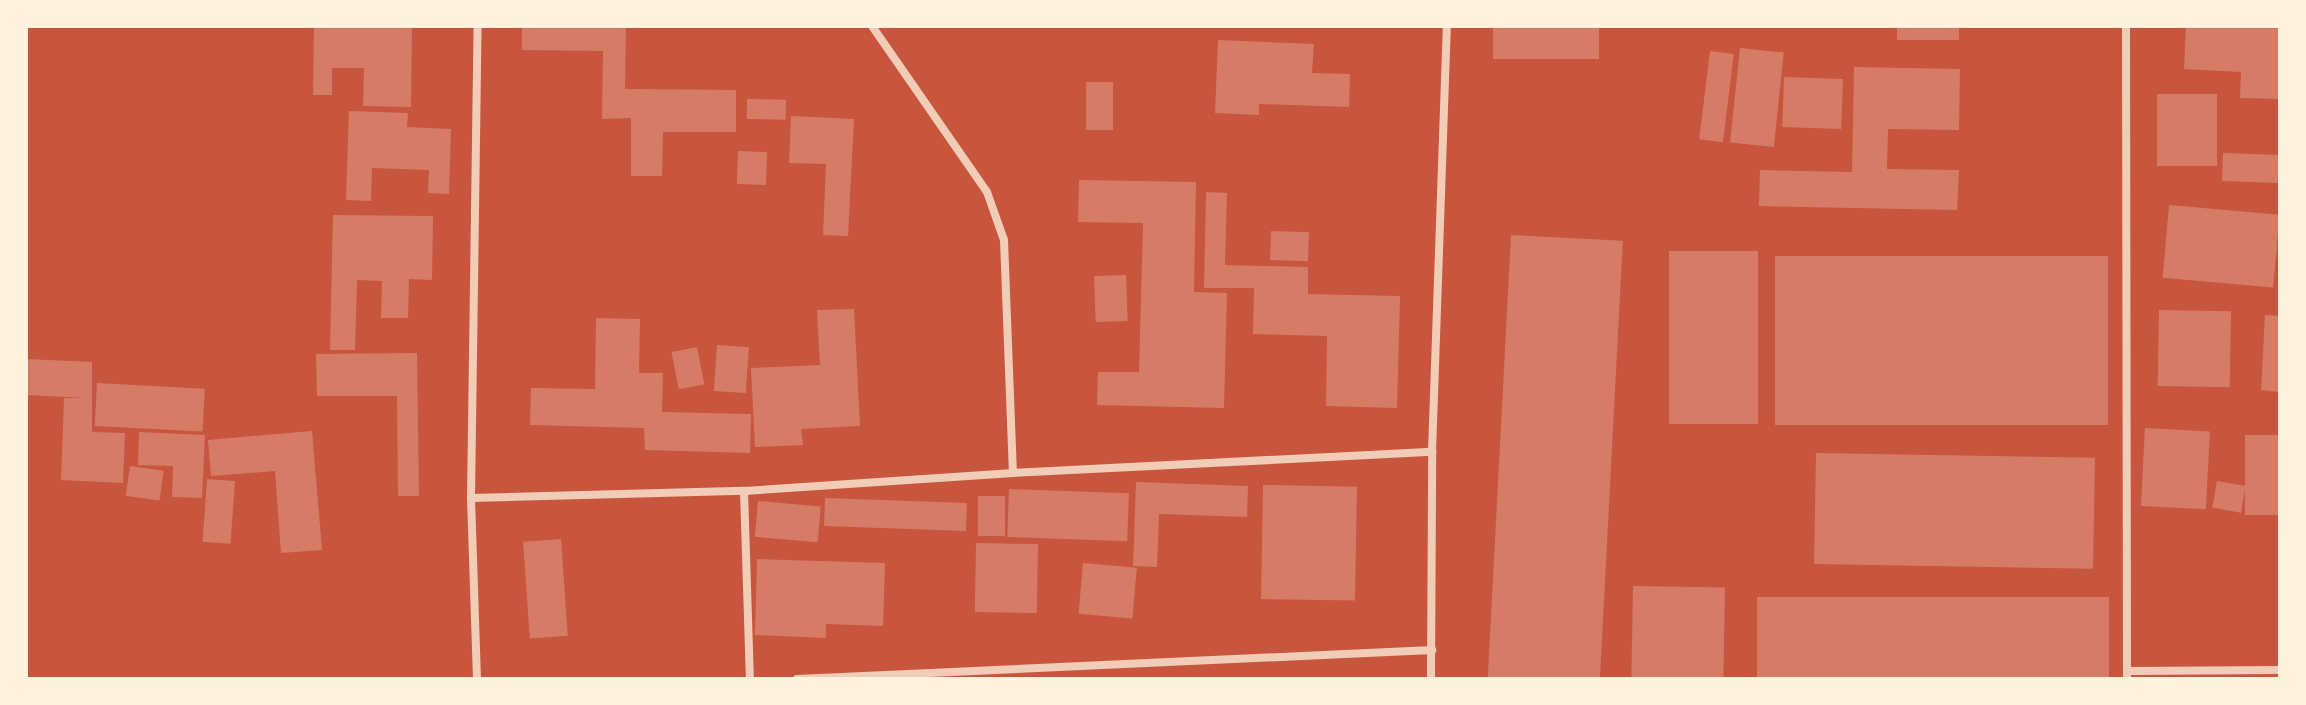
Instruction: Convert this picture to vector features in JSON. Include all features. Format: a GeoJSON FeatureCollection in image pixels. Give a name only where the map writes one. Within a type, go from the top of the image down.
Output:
{"type":"FeatureCollection","features":[{"type":"Feature","properties":{"kind":"street"},"geometry":{"type":"LineString","coordinates":[[477,679],[471,498],[478,26]]}},
{"type":"Feature","properties":{"kind":"street"},"geometry":{"type":"LineString","coordinates":[[872,26],[987,192],[1004,240],[1013,473]]}},
{"type":"Feature","properties":{"kind":"street"},"geometry":{"type":"LineString","coordinates":[[1431,679],[1432,452],[1447,26]]}},
{"type":"Feature","properties":{"kind":"street"},"geometry":{"type":"LineString","coordinates":[[2126,26],[2127,675],[2280,670]]}},
{"type":"Feature","properties":{"kind":"street"},"geometry":{"type":"LineString","coordinates":[[471,498],[744,491],[1013,473],[1432,452]]}},
{"type":"Feature","properties":{"kind":"street"},"geometry":{"type":"LineString","coordinates":[[744,491],[750,679]]}},
{"type":"Feature","properties":{"kind":"street"},"geometry":{"type":"LineString","coordinates":[[797,679],[1432,650]]}},
{"type":"Feature","properties":{"kind":"building"},"geometry":{"type":"Polygon","coordinates":[[[314,26],[412,26],[411,107],[363,106],[364,68],[332,68],[332,95],[313,95],[314,26]]]}},
{"type":"Feature","properties":{"kind":"building"},"geometry":{"type":"Polygon","coordinates":[[[522,26],[626,26],[625,89],[736,90],[736,132],[663,132],[662,176],[631,176],[631,118],[602,119],[603,51],[522,50],[522,26]]]}},
{"type":"Feature","properties":{"kind":"building"},"geometry":{"type":"Polygon","coordinates":[[[1493,26],[1599,26],[1599,59],[1493,59],[1493,26]]]}},
{"type":"Feature","properties":{"kind":"building"},"geometry":{"type":"Polygon","coordinates":[[[1897,26],[1959,26],[1959,40],[1897,40],[1897,26]]]}},
{"type":"Feature","properties":{"kind":"building"},"geometry":{"type":"Polygon","coordinates":[[[2186,26],[2280,27],[2280,99],[2240,98],[2241,72],[2184,69],[2186,26]]]}},
{"type":"Feature","properties":{"kind":"building"},"geometry":{"type":"Polygon","coordinates":[[[1218,40],[1314,44],[1312,73],[1350,74],[1349,107],[1259,104],[1259,115],[1215,113],[1218,40]]]}},
{"type":"Feature","properties":{"kind":"building"},"geometry":{"type":"Polygon","coordinates":[[[1740,48],[1784,53],[1774,147],[1730,142],[1740,48]]]}},
{"type":"Feature","properties":{"kind":"building"},"geometry":{"type":"Polygon","coordinates":[[[1710,51],[1734,54],[1723,142],[1699,139],[1710,51]]]}},
{"type":"Feature","properties":{"kind":"building"},"geometry":{"type":"Polygon","coordinates":[[[1854,67],[1960,69],[1959,130],[1888,129],[1887,169],[1959,170],[1957,210],[1759,206],[1760,170],[1852,172],[1854,67]]]}},
{"type":"Feature","properties":{"kind":"building"},"geometry":{"type":"Polygon","coordinates":[[[1784,77],[1843,79],[1841,129],[1782,127],[1784,77]]]}},
{"type":"Feature","properties":{"kind":"building"},"geometry":{"type":"Polygon","coordinates":[[[1086,82],[1113,82],[1113,130],[1086,130],[1086,82]]]}},
{"type":"Feature","properties":{"kind":"building"},"geometry":{"type":"Polygon","coordinates":[[[2157,94],[2217,94],[2217,166],[2157,166],[2157,94]]]}},
{"type":"Feature","properties":{"kind":"building"},"geometry":{"type":"Polygon","coordinates":[[[747,99],[786,100],[786,120],[747,119],[747,99]]]}},
{"type":"Feature","properties":{"kind":"building"},"geometry":{"type":"Polygon","coordinates":[[[349,111],[408,113],[407,127],[451,129],[449,194],[428,193],[429,170],[372,168],[371,201],[346,200],[349,111]]]}},
{"type":"Feature","properties":{"kind":"building"},"geometry":{"type":"Polygon","coordinates":[[[791,116],[854,119],[848,236],[823,235],[826,164],[789,163],[791,116]]]}},
{"type":"Feature","properties":{"kind":"building"},"geometry":{"type":"Polygon","coordinates":[[[738,151],[767,152],[766,185],[737,184],[738,151]]]}},
{"type":"Feature","properties":{"kind":"building"},"geometry":{"type":"Polygon","coordinates":[[[2223,153],[2280,155],[2279,183],[2222,181],[2223,153]]]}},
{"type":"Feature","properties":{"kind":"building"},"geometry":{"type":"Polygon","coordinates":[[[1079,180],[1196,182],[1194,292],[1227,293],[1224,408],[1097,405],[1098,372],[1139,372],[1143,223],[1078,222],[1079,180]]]}},
{"type":"Feature","properties":{"kind":"building"},"geometry":{"type":"Polygon","coordinates":[[[1206,192],[1227,193],[1225,265],[1308,267],[1308,294],[1400,296],[1397,408],[1326,406],[1327,336],[1253,334],[1254,288],[1204,288],[1206,192]]]}},
{"type":"Feature","properties":{"kind":"building"},"geometry":{"type":"Polygon","coordinates":[[[2169,205],[2280,215],[2273,287],[2163,278],[2169,205]]]}},
{"type":"Feature","properties":{"kind":"building"},"geometry":{"type":"Polygon","coordinates":[[[333,215],[433,216],[432,280],[409,279],[408,318],[381,318],[382,281],[357,280],[355,350],[330,350],[333,215]]]}},
{"type":"Feature","properties":{"kind":"building"},"geometry":{"type":"Polygon","coordinates":[[[1271,231],[1309,232],[1308,261],[1270,260],[1271,231]]]}},
{"type":"Feature","properties":{"kind":"building"},"geometry":{"type":"Polygon","coordinates":[[[1511,235],[1623,241],[1600,679],[1488,679],[1511,235]]]}},
{"type":"Feature","properties":{"kind":"building"},"geometry":{"type":"Polygon","coordinates":[[[1669,251],[1758,251],[1758,424],[1669,424],[1669,251]]]}},
{"type":"Feature","properties":{"kind":"building"},"geometry":{"type":"Polygon","coordinates":[[[1775,256],[2108,256],[2108,425],[1775,425],[1775,256]]]}},
{"type":"Feature","properties":{"kind":"building"},"geometry":{"type":"Polygon","coordinates":[[[1126,275],[1128,321],[1096,322],[1094,276],[1126,275]]]}},
{"type":"Feature","properties":{"kind":"building"},"geometry":{"type":"Polygon","coordinates":[[[854,309],[860,426],[801,429],[803,445],[755,447],[751,368],[820,365],[817,310],[854,309]]]}},
{"type":"Feature","properties":{"kind":"building"},"geometry":{"type":"Polygon","coordinates":[[[2159,310],[2231,311],[2230,387],[2158,386],[2159,310]]]}},
{"type":"Feature","properties":{"kind":"building"},"geometry":{"type":"Polygon","coordinates":[[[2265,315],[2280,316],[2280,392],[2261,390],[2265,315]]]}},
{"type":"Feature","properties":{"kind":"building"},"geometry":{"type":"Polygon","coordinates":[[[596,318],[640,319],[639,373],[663,373],[662,412],[751,414],[750,453],[645,450],[644,428],[530,425],[531,388],[595,389],[596,318]]]}},
{"type":"Feature","properties":{"kind":"building"},"geometry":{"type":"Polygon","coordinates":[[[717,345],[749,347],[746,393],[714,391],[717,345]]]}},
{"type":"Feature","properties":{"kind":"building"},"geometry":{"type":"Polygon","coordinates":[[[697,347],[704,384],[679,389],[671,352],[697,347]]]}},
{"type":"Feature","properties":{"kind":"building"},"geometry":{"type":"Polygon","coordinates":[[[417,353],[419,496],[398,496],[397,396],[317,396],[316,354],[417,353]]]}},
{"type":"Feature","properties":{"kind":"building"},"geometry":{"type":"Polygon","coordinates":[[[26,359],[92,362],[92,432],[125,433],[123,483],[61,480],[64,398],[87,398],[26,395],[26,359]]]}},
{"type":"Feature","properties":{"kind":"building"},"geometry":{"type":"Polygon","coordinates":[[[97,383],[205,389],[203,432],[95,426],[97,383]]]}},
{"type":"Feature","properties":{"kind":"building"},"geometry":{"type":"Polygon","coordinates":[[[2145,428],[2210,431],[2206,509],[2141,506],[2145,428]]]}},
{"type":"Feature","properties":{"kind":"building"},"geometry":{"type":"Polygon","coordinates":[[[312,431],[322,550],[281,553],[275,471],[211,476],[208,440],[312,431]]]}},
{"type":"Feature","properties":{"kind":"building"},"geometry":{"type":"Polygon","coordinates":[[[139,432],[205,435],[202,498],[172,497],[173,466],[138,465],[139,432]]]}},
{"type":"Feature","properties":{"kind":"building"},"geometry":{"type":"Polygon","coordinates":[[[2245,435],[2280,435],[2280,515],[2245,515],[2245,435]]]}},
{"type":"Feature","properties":{"kind":"building"},"geometry":{"type":"Polygon","coordinates":[[[1816,453],[2095,458],[2093,569],[1814,564],[1816,453]]]}},
{"type":"Feature","properties":{"kind":"building"},"geometry":{"type":"Polygon","coordinates":[[[130,466],[164,471],[159,500],[126,496],[130,466]]]}},
{"type":"Feature","properties":{"kind":"building"},"geometry":{"type":"Polygon","coordinates":[[[207,479],[235,481],[231,544],[203,542],[207,479]]]}},
{"type":"Feature","properties":{"kind":"building"},"geometry":{"type":"Polygon","coordinates":[[[2217,481],[2246,486],[2241,513],[2212,508],[2217,481]]]}},
{"type":"Feature","properties":{"kind":"building"},"geometry":{"type":"Polygon","coordinates":[[[1136,482],[1248,486],[1247,517],[1159,514],[1157,567],[1133,566],[1136,482]]]}},
{"type":"Feature","properties":{"kind":"building"},"geometry":{"type":"Polygon","coordinates":[[[1263,485],[1357,487],[1355,601],[1261,599],[1263,485]]]}},
{"type":"Feature","properties":{"kind":"building"},"geometry":{"type":"Polygon","coordinates":[[[1009,489],[1129,493],[1127,541],[1007,537],[1009,489]]]}},
{"type":"Feature","properties":{"kind":"building"},"geometry":{"type":"Polygon","coordinates":[[[978,496],[1005,496],[1005,536],[978,536],[978,496]]]}},
{"type":"Feature","properties":{"kind":"building"},"geometry":{"type":"Polygon","coordinates":[[[825,498],[967,503],[966,531],[824,526],[825,498]]]}},
{"type":"Feature","properties":{"kind":"building"},"geometry":{"type":"Polygon","coordinates":[[[758,501],[821,506],[818,542],[755,537],[758,501]]]}},
{"type":"Feature","properties":{"kind":"building"},"geometry":{"type":"Polygon","coordinates":[[[561,539],[568,636],[530,638],[523,542],[561,539]]]}},
{"type":"Feature","properties":{"kind":"building"},"geometry":{"type":"Polygon","coordinates":[[[976,543],[1038,544],[1037,613],[975,612],[976,543]]]}},
{"type":"Feature","properties":{"kind":"building"},"geometry":{"type":"Polygon","coordinates":[[[757,559],[885,563],[883,626],[826,624],[826,638],[755,635],[757,559]]]}},
{"type":"Feature","properties":{"kind":"building"},"geometry":{"type":"Polygon","coordinates":[[[1083,563],[1137,568],[1132,619],[1079,614],[1083,563]]]}},
{"type":"Feature","properties":{"kind":"building"},"geometry":{"type":"Polygon","coordinates":[[[1633,586],[1725,588],[1723,679],[1631,679],[1633,586]]]}},
{"type":"Feature","properties":{"kind":"building"},"geometry":{"type":"Polygon","coordinates":[[[1757,597],[2109,597],[2109,679],[1757,679],[1757,597]]]}}]}
